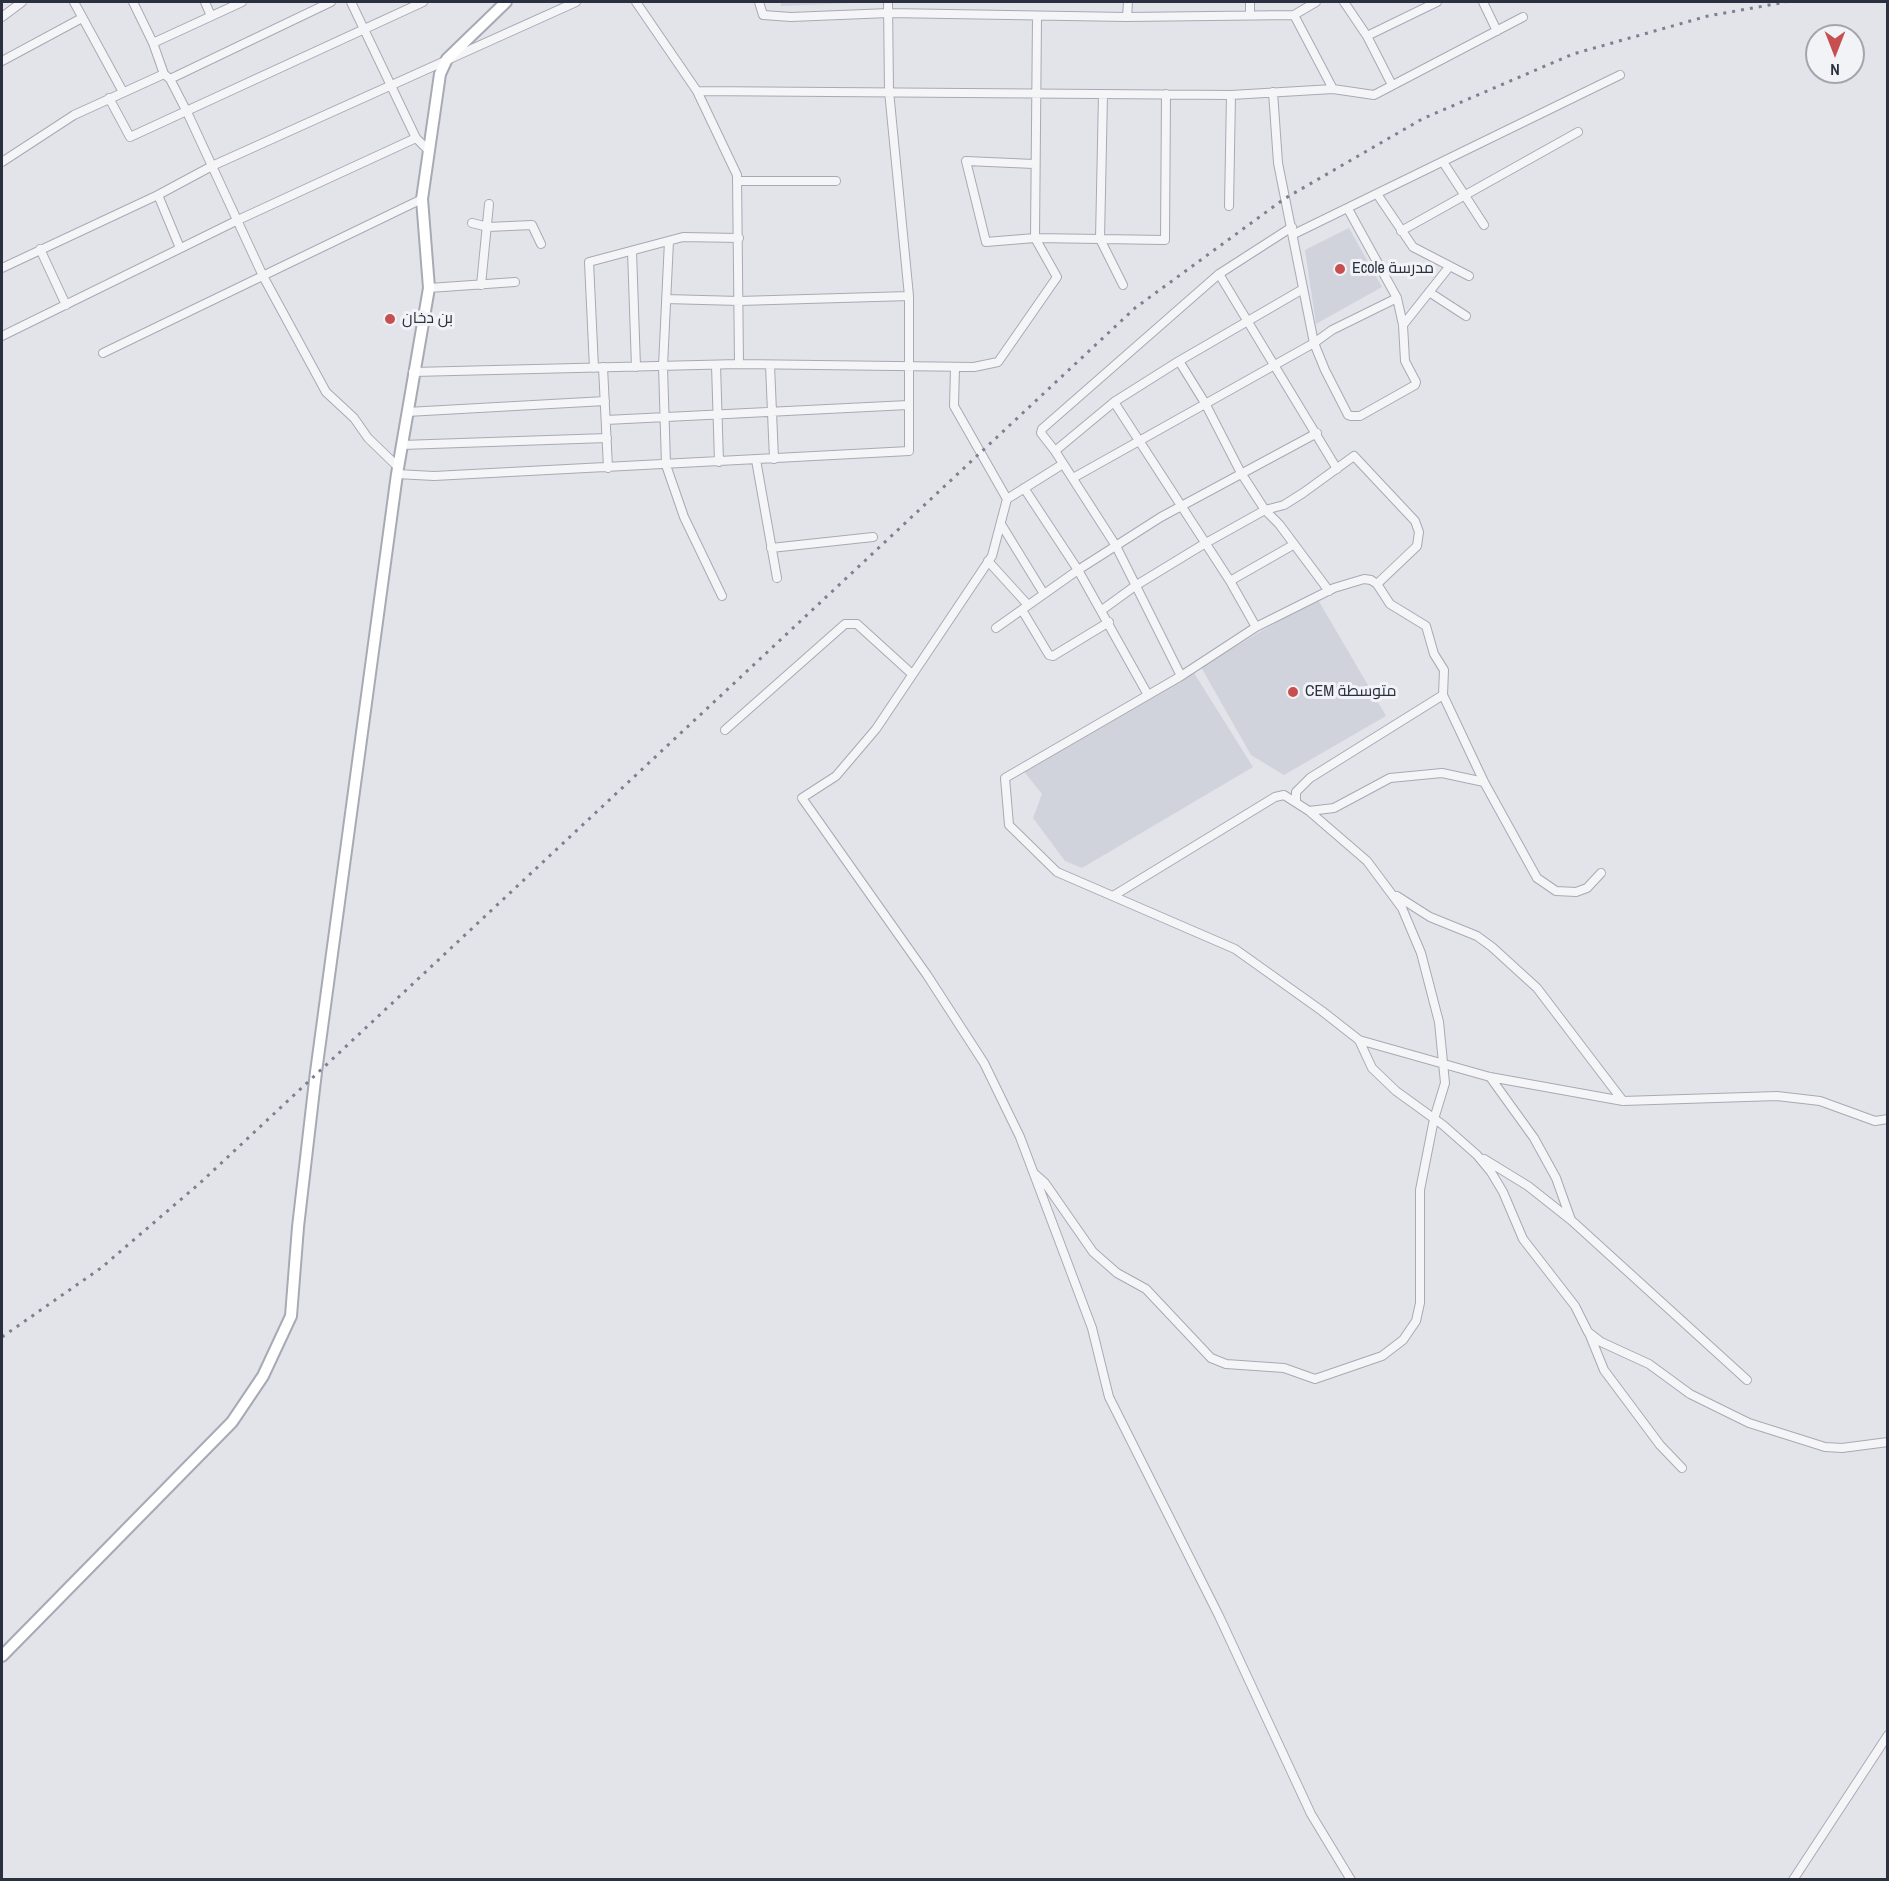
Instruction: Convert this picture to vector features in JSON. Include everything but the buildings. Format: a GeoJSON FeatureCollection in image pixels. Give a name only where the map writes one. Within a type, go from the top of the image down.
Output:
{"type":"FeatureCollection","features":[{"type":"Feature","properties":{"kind":"street"},"geometry":{"type":"LineString","coordinates":[[2,17],[22,2]]}},
{"type":"Feature","properties":{"kind":"street"},"geometry":{"type":"LineString","coordinates":[[74,2],[123,92]]}},
{"type":"Feature","properties":{"kind":"street"},"geometry":{"type":"LineString","coordinates":[[133,2],[167,77],[188,112],[262,276],[326,392],[354,418],[368,438],[398,471],[434,476],[909,451],[909,296],[889,91],[888,2]]}},
{"type":"Feature","properties":{"kind":"street"},"geometry":{"type":"LineString","coordinates":[[205,2],[211,16]]}},
{"type":"Feature","properties":{"kind":"street"},"geometry":{"type":"LineString","coordinates":[[153,43],[242,2]]}},
{"type":"Feature","properties":{"kind":"street"},"geometry":{"type":"LineString","coordinates":[[2,162],[74,115],[123,92],[167,77],[331,2]]}},
{"type":"Feature","properties":{"kind":"street"},"geometry":{"type":"LineString","coordinates":[[351,2],[365,27],[416,138],[429,151]]}},
{"type":"Feature","properties":{"kind":"street"},"geometry":{"type":"LineString","coordinates":[[110,98],[129,137],[188,112],[365,27],[423,2]]}},
{"type":"Feature","properties":{"kind":"street"},"geometry":{"type":"LineString","coordinates":[[2,1656],[232,1422],[263,1376],[291,1316],[293,1272],[312,1106],[406,412],[429,288],[422,199],[440,74],[447,59],[506,2]]}},
{"type":"Feature","properties":{"kind":"street"},"geometry":{"type":"LineString","coordinates":[[2,268],[158,195],[212,166],[576,2]]}},
{"type":"Feature","properties":{"kind":"street"},"geometry":{"type":"LineString","coordinates":[[636,2],[697,91],[732,162],[737,181],[739,238],[739,364]]}},
{"type":"Feature","properties":{"kind":"street"},"geometry":{"type":"LineString","coordinates":[[759,2],[763,15],[791,17],[889,13],[1037,17],[1294,15],[1316,2]]}},
{"type":"Feature","properties":{"kind":"street"},"geometry":{"type":"LineString","coordinates":[[1127,17],[1128,2]]}},
{"type":"Feature","properties":{"kind":"street"},"geometry":{"type":"LineString","coordinates":[[1250,2],[1250,15]]}},
{"type":"Feature","properties":{"kind":"street"},"geometry":{"type":"LineString","coordinates":[[1344,2],[1367,36],[1392,85]]}},
{"type":"Feature","properties":{"kind":"street"},"geometry":{"type":"LineString","coordinates":[[1367,36],[1437,2]]}},
{"type":"Feature","properties":{"kind":"street"},"geometry":{"type":"LineString","coordinates":[[1483,2],[1497,31]]}},
{"type":"Feature","properties":{"kind":"street"},"geometry":{"type":"LineString","coordinates":[[1294,15],[1333,89]]}},
{"type":"Feature","properties":{"kind":"street"},"geometry":{"type":"LineString","coordinates":[[413,372],[739,364],[974,367],[998,362],[1057,277],[1035,238],[1037,17]]}},
{"type":"Feature","properties":{"kind":"street"},"geometry":{"type":"LineString","coordinates":[[697,91],[1232,95],[1333,89],[1374,95],[1523,17]]}},
{"type":"Feature","properties":{"kind":"street"},"geometry":{"type":"LineString","coordinates":[[2,61],[82,18]]}},
{"type":"Feature","properties":{"kind":"street"},"geometry":{"type":"LineString","coordinates":[[1180,676],[1116,546],[1073,478],[1041,434],[1042,429],[1219,274],[1293,230],[1348,209],[1620,75]]}},
{"type":"Feature","properties":{"kind":"street"},"geometry":{"type":"LineString","coordinates":[[1273,92],[1278,163],[1314,343],[1348,415],[1360,416],[1415,385],[1416,382],[1405,361],[1403,325],[1397,298],[1348,209]]}},
{"type":"Feature","properties":{"kind":"street"},"geometry":{"type":"LineString","coordinates":[[1103,94],[1100,238],[1123,285]]}},
{"type":"Feature","properties":{"kind":"street"},"geometry":{"type":"LineString","coordinates":[[1034,164],[966,161],[986,242],[1035,238],[1165,240],[1166,94]]}},
{"type":"Feature","properties":{"kind":"street"},"geometry":{"type":"LineString","coordinates":[[1229,206],[1232,95]]}},
{"type":"Feature","properties":{"kind":"street"},"geometry":{"type":"LineString","coordinates":[[1401,231],[1578,132]]}},
{"type":"Feature","properties":{"kind":"street"},"geometry":{"type":"LineString","coordinates":[[2,336],[238,220],[416,138]]}},
{"type":"Feature","properties":{"kind":"street"},"geometry":{"type":"LineString","coordinates":[[1443,162],[1484,225]]}},
{"type":"Feature","properties":{"kind":"street"},"geometry":{"type":"LineString","coordinates":[[737,181],[836,181]]}},
{"type":"Feature","properties":{"kind":"street"},"geometry":{"type":"LineString","coordinates":[[1377,194],[1401,231],[1419,252],[1469,276]]}},
{"type":"Feature","properties":{"kind":"street"},"geometry":{"type":"LineString","coordinates":[[158,195],[180,248]]}},
{"type":"Feature","properties":{"kind":"street"},"geometry":{"type":"LineString","coordinates":[[103,352],[422,199]]}},
{"type":"Feature","properties":{"kind":"street"},"geometry":{"type":"LineString","coordinates":[[481,285],[489,226],[489,204]]}},
{"type":"Feature","properties":{"kind":"street"},"geometry":{"type":"LineString","coordinates":[[472,223],[489,226],[532,225],[541,244]]}},
{"type":"Feature","properties":{"kind":"street"},"geometry":{"type":"LineString","coordinates":[[594,368],[589,262],[683,237],[739,238]]}},
{"type":"Feature","properties":{"kind":"street"},"geometry":{"type":"LineString","coordinates":[[669,241],[663,366],[666,465],[684,517],[722,596]]}},
{"type":"Feature","properties":{"kind":"street"},"geometry":{"type":"LineString","coordinates":[[40,249],[66,305]]}},
{"type":"Feature","properties":{"kind":"street"},"geometry":{"type":"LineString","coordinates":[[632,251],[636,367]]}},
{"type":"Feature","properties":{"kind":"street"},"geometry":{"type":"LineString","coordinates":[[1403,325],[1449,267]]}},
{"type":"Feature","properties":{"kind":"street"},"geometry":{"type":"LineString","coordinates":[[1219,274],[1337,469]]}},
{"type":"Feature","properties":{"kind":"street"},"geometry":{"type":"LineString","coordinates":[[429,288],[515,282]]}},
{"type":"Feature","properties":{"kind":"street"},"geometry":{"type":"LineString","coordinates":[[1054,451],[1114,402],[1179,361],[1303,289]]}},
{"type":"Feature","properties":{"kind":"street"},"geometry":{"type":"LineString","coordinates":[[1429,292],[1466,316]]}},
{"type":"Feature","properties":{"kind":"street"},"geometry":{"type":"LineString","coordinates":[[666,299],[739,301],[909,296]]}},
{"type":"Feature","properties":{"kind":"street"},"geometry":{"type":"LineString","coordinates":[[1073,478],[1314,343],[1332,330],[1397,298]]}},
{"type":"Feature","properties":{"kind":"street"},"geometry":{"type":"LineString","coordinates":[[1179,361],[1205,403],[1241,474],[1265,510],[1284,530],[1329,591]]}},
{"type":"Feature","properties":{"kind":"street"},"geometry":{"type":"LineString","coordinates":[[716,365],[718,462]]}},
{"type":"Feature","properties":{"kind":"street"},"geometry":{"type":"LineString","coordinates":[[770,365],[774,459]]}},
{"type":"Feature","properties":{"kind":"street"},"geometry":{"type":"LineString","coordinates":[[955,367],[954,406],[1008,499]]}},
{"type":"Feature","properties":{"kind":"street"},"geometry":{"type":"LineString","coordinates":[[603,368],[608,468]]}},
{"type":"Feature","properties":{"kind":"street"},"geometry":{"type":"LineString","coordinates":[[406,412],[605,401]]}},
{"type":"Feature","properties":{"kind":"street"},"geometry":{"type":"LineString","coordinates":[[1114,402],[1230,582],[1256,627]]}},
{"type":"Feature","properties":{"kind":"street"},"geometry":{"type":"LineString","coordinates":[[606,420],[908,405]]}},
{"type":"Feature","properties":{"kind":"street"},"geometry":{"type":"LineString","coordinates":[[996,628],[1078,570],[1180,506],[1317,433]]}},
{"type":"Feature","properties":{"kind":"street"},"geometry":{"type":"LineString","coordinates":[[402,445],[606,438]]}},
{"type":"Feature","properties":{"kind":"street"},"geometry":{"type":"LineString","coordinates":[[1102,610],[1135,586],[1204,544],[1265,510],[1284,505],[1337,469],[1348,458],[1357,458],[1415,521],[1419,532],[1417,546],[1377,584]]}},
{"type":"Feature","properties":{"kind":"street"},"geometry":{"type":"LineString","coordinates":[[756,460],[777,578]]}},
{"type":"Feature","properties":{"kind":"street"},"geometry":{"type":"LineString","coordinates":[[1063,464],[1008,499],[988,561],[876,729],[836,776],[802,798],[927,975],[984,1063],[1020,1137],[1092,1328],[1109,1397],[1220,1616],[1311,1814],[1351,1880]]}},
{"type":"Feature","properties":{"kind":"street"},"geometry":{"type":"LineString","coordinates":[[1024,488],[1102,610],[1148,695]]}},
{"type":"Feature","properties":{"kind":"street"},"geometry":{"type":"LineString","coordinates":[[1001,524],[1044,594]]}},
{"type":"Feature","properties":{"kind":"street"},"geometry":{"type":"LineString","coordinates":[[771,548],[873,537]]}},
{"type":"Feature","properties":{"kind":"street"},"geometry":{"type":"LineString","coordinates":[[1230,582],[1293,545]]}},
{"type":"Feature","properties":{"kind":"street"},"geometry":{"type":"LineString","coordinates":[[988,561],[1025,608],[1049,655],[1053,656],[1109,622]]}},
{"type":"Feature","properties":{"kind":"street"},"geometry":{"type":"LineString","coordinates":[[1600,873],[1587,888],[1576,892],[1556,891],[1544,885],[1531,868],[1485,783],[1443,695],[1444,670],[1434,654],[1426,626],[1390,604],[1377,584],[1364,579],[1329,591],[1256,627],[1180,676],[1005,778],[1009,825],[1058,872],[1235,949],[1323,1011],[1359,1040],[1490,1077],[1623,1101],[1777,1096],[1820,1101],[1875,1121],[1887,1119]]}},
{"type":"Feature","properties":{"kind":"street"},"geometry":{"type":"LineString","coordinates":[[724,730],[845,624],[856,624],[912,674]]}},
{"type":"Feature","properties":{"kind":"street"},"geometry":{"type":"LineString","coordinates":[[1296,801],[1296,792],[1310,778],[1443,695]]}},
{"type":"Feature","properties":{"kind":"street"},"geometry":{"type":"LineString","coordinates":[[1309,811],[1334,808],[1390,778],[1442,773],[1485,783]]}},
{"type":"Feature","properties":{"kind":"street"},"geometry":{"type":"LineString","coordinates":[[1033,1172],[1045,1183],[1093,1252],[1117,1273],[1146,1289],[1211,1358],[1226,1364],[1284,1368],[1315,1379],[1382,1356],[1403,1340],[1416,1321],[1420,1294],[1420,1190],[1434,1119],[1445,1083],[1445,1065],[1439,1022],[1421,953],[1402,908],[1393,893],[1367,861],[1309,811],[1284,795],[1267,801],[1113,896]]}},
{"type":"Feature","properties":{"kind":"street"},"geometry":{"type":"LineString","coordinates":[[1393,893],[1430,917],[1477,936],[1492,947],[1537,988],[1623,1101]]}},
{"type":"Feature","properties":{"kind":"street"},"geometry":{"type":"LineString","coordinates":[[1359,1040],[1372,1068],[1396,1091],[1478,1155],[1528,1186],[1571,1220],[1747,1380]]}},
{"type":"Feature","properties":{"kind":"street"},"geometry":{"type":"LineString","coordinates":[[1490,1077],[1534,1138],[1556,1178],[1571,1220]]}},
{"type":"Feature","properties":{"kind":"street"},"geometry":{"type":"LineString","coordinates":[[1478,1155],[1503,1192],[1523,1239],[1575,1306],[1604,1370],[1638,1418],[1682,1468]]}},
{"type":"Feature","properties":{"kind":"street"},"geometry":{"type":"LineString","coordinates":[[1588,1332],[1601,1342],[1649,1364],[1690,1394],[1749,1422],[1825,1447],[1842,1449],[1887,1442]]}},
{"type":"Feature","properties":{"kind":"street"},"geometry":{"type":"LineString","coordinates":[[1793,1880],[1887,1735]]}},
{"type":"Feature","properties":{"kind":"shaded area"},"geometry":{"type":"Polygon","coordinates":[[[781,2],[877,2],[781,6],[781,2]]]}},
{"type":"Feature","properties":{"kind":"shaded area","name":"Ecole مدرسة"},"geometry":{"type":"Polygon","coordinates":[[[1349,228],[1382,287],[1316,324],[1305,250],[1349,228]]]}},
{"type":"Feature","properties":{"kind":"shaded area","name":"CEM متوسطة"},"geometry":{"type":"Polygon","coordinates":[[[1317,598],[1386,716],[1284,775],[1251,755],[1201,667],[1317,598]]]}},
{"type":"Feature","properties":{"kind":"shaded area"},"geometry":{"type":"Polygon","coordinates":[[[1194,673],[1253,767],[1082,868],[1065,861],[1033,818],[1042,794],[1022,769],[1194,673]]]}},
{"type":"Feature","properties":{"kind":"railway"},"geometry":{"type":"LineString","coordinates":[[2,1337],[101,1268],[200,1183],[1135,308],[1284,199],[1422,119],[1573,54],[1708,16],[1786,2]]}},
{"type":"Feature","properties":{"kind":"place","name":"Ecole مدرسة"},"geometry":{"type":"Point","coordinates":[1340,269]}},
{"type":"Feature","properties":{"kind":"place","name":"بن دخان"},"geometry":{"type":"Point","coordinates":[390,319]}},
{"type":"Feature","properties":{"kind":"place","name":"CEM متوسطة"},"geometry":{"type":"Point","coordinates":[1293,692]}}]}
